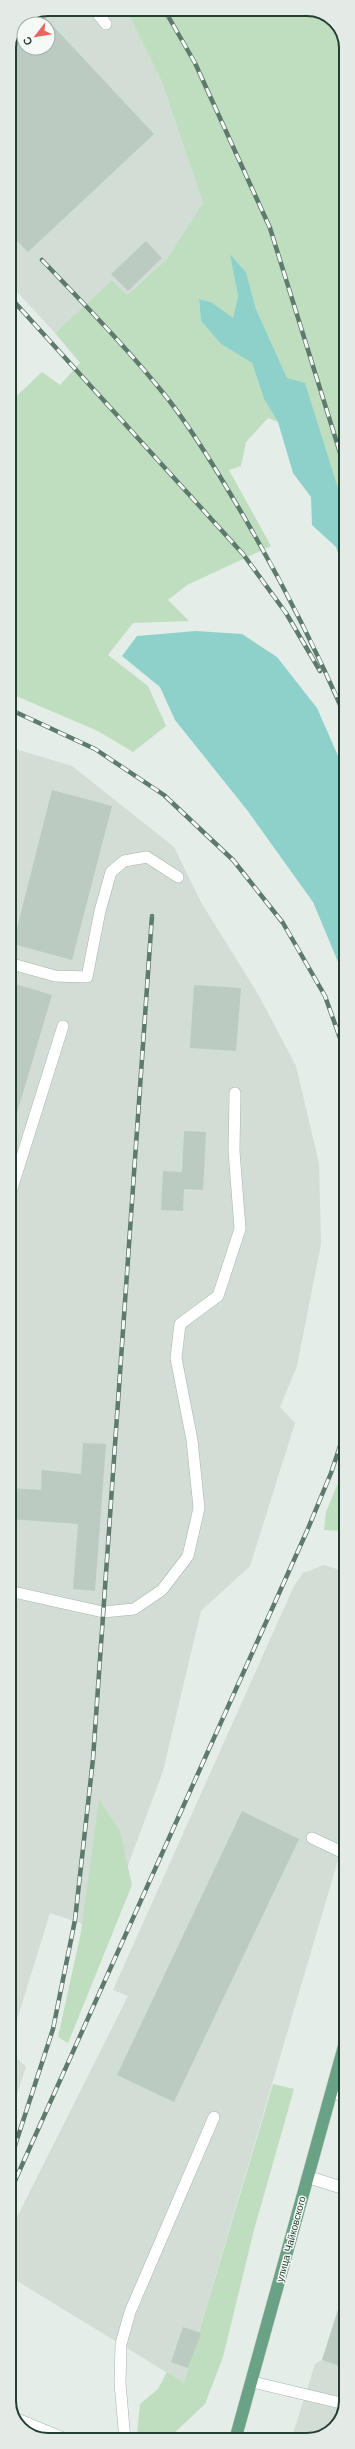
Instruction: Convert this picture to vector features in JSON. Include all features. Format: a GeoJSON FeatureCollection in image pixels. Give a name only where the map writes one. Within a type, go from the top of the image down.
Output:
{"type":"FeatureCollection","features":[{"type":"Feature","properties":{"kind":"main road","name":"улица Чайковского"},"geometry":{"type":"LineString","coordinates":[[237,2433],[339,2064]]}},
{"type":"Feature","properties":{"kind":"main road"},"geometry":{"type":"LineString","coordinates":[[308,2177],[339,2187]]}},
{"type":"Feature","properties":{"kind":"main road"},"geometry":{"type":"LineString","coordinates":[[24,2422],[50,2433]]}},
{"type":"Feature","properties":{"kind":"lane"},"geometry":{"type":"LineString","coordinates":[[100,16],[106,24]]}},
{"type":"Feature","properties":{"kind":"lane"},"geometry":{"type":"LineString","coordinates":[[16,966],[55,976],[87,977],[100,911],[111,872],[124,861],[147,857],[178,877]]}},
{"type":"Feature","properties":{"kind":"lane"},"geometry":{"type":"LineString","coordinates":[[16,1175],[62,1026]]}},
{"type":"Feature","properties":{"kind":"lane"},"geometry":{"type":"LineString","coordinates":[[16,1593],[103,1612],[134,1609],[162,1590],[188,1556],[200,1508],[192,1440],[176,1358],[180,1324],[218,1296],[240,1229],[234,1151],[235,1093]]}},
{"type":"Feature","properties":{"kind":"lane"},"geometry":{"type":"LineString","coordinates":[[312,1838],[339,1851]]}},
{"type":"Feature","properties":{"kind":"lane"},"geometry":{"type":"LineString","coordinates":[[331,2092],[339,2095]]}},
{"type":"Feature","properties":{"kind":"lane"},"geometry":{"type":"LineString","coordinates":[[125,2433],[120,2382],[121,2344],[130,2312],[214,2117]]}},
{"type":"Feature","properties":{"kind":"lane"},"geometry":{"type":"LineString","coordinates":[[252,2382],[339,2403]]}},
{"type":"Feature","properties":{"kind":"shaded area"},"geometry":{"type":"Polygon","coordinates":[[[56,16],[129,16],[162,82],[203,203],[166,260],[127,295],[112,280],[55,333],[16,291],[16,56],[56,56],[56,16]]]}},
{"type":"Feature","properties":{"kind":"shaded area"},"geometry":{"type":"Polygon","coordinates":[[[16,749],[72,766],[174,847],[202,904],[258,994],[296,1066],[319,1163],[321,1244],[297,1366],[280,1407],[295,1423],[250,1566],[201,1611],[163,1771],[117,1895],[98,1929],[50,1913],[16,2023],[16,749]]]}},
{"type":"Feature","properties":{"kind":"shaded area"},"geometry":{"type":"Polygon","coordinates":[[[324,1565],[339,1570],[339,1857],[184,2383],[16,2280],[16,2219],[128,1996],[113,1990],[294,1586],[303,1573],[324,1565]]]}},
{"type":"Feature","properties":{"kind":"shaded area"},"geometry":{"type":"Polygon","coordinates":[[[16,2058],[26,2067],[16,2097],[16,2058]]]}},
{"type":"Feature","properties":{"kind":"shaded area"},"geometry":{"type":"Polygon","coordinates":[[[339,2307],[339,2401],[337,2413],[331,2422],[323,2429],[311,2433],[293,2433],[315,2364],[322,2360],[339,2307]]]}},
{"type":"Feature","properties":{"kind":"green space"},"geometry":{"type":"Polygon","coordinates":[[[129,16],[309,16],[323,20],[335,32],[339,44],[339,495],[256,309],[246,272],[231,255],[238,296],[233,319],[211,302],[199,299],[201,321],[221,344],[252,363],[264,399],[278,422],[268,418],[246,442],[241,466],[229,470],[271,546],[187,585],[168,600],[189,621],[133,623],[108,655],[148,686],[166,726],[133,752],[98,731],[16,696],[16,396],[42,372],[60,385],[80,363],[55,333],[112,280],[127,295],[166,260],[203,203],[162,82],[129,16]]]}},
{"type":"Feature","properties":{"kind":"green space"},"geometry":{"type":"Polygon","coordinates":[[[339,1481],[339,1531],[324,1530],[326,1512],[339,1481]]]}},
{"type":"Feature","properties":{"kind":"green space"},"geometry":{"type":"Polygon","coordinates":[[[99,1800],[120,1831],[132,1885],[68,2043],[58,2037],[81,1932],[99,1800]]]}},
{"type":"Feature","properties":{"kind":"green space"},"geometry":{"type":"Polygon","coordinates":[[[273,2084],[294,2089],[254,2230],[223,2357],[205,2404],[174,2433],[137,2433],[140,2404],[158,2389],[167,2372],[184,2383],[273,2084]]]}},
{"type":"Feature","properties":{"kind":"water"},"geometry":{"type":"Polygon","coordinates":[[[230,254],[246,272],[256,309],[287,378],[305,383],[339,492],[339,556],[336,547],[312,525],[311,497],[293,473],[278,422],[264,399],[252,363],[221,344],[201,321],[199,299],[211,302],[233,318],[238,296],[230,254]]]}},
{"type":"Feature","properties":{"kind":"water"},"geometry":{"type":"Polygon","coordinates":[[[196,631],[242,634],[277,657],[317,708],[339,758],[339,964],[313,902],[247,810],[175,720],[160,687],[122,656],[137,636],[196,631]]]}},
{"type":"Feature","properties":{"kind":"building"},"geometry":{"type":"Polygon","coordinates":[[[56,29],[154,134],[28,252],[16,240],[16,56],[56,56],[56,29]]]}},
{"type":"Feature","properties":{"kind":"building"},"geometry":{"type":"Polygon","coordinates":[[[146,241],[162,258],[128,291],[111,274],[146,241]]]}},
{"type":"Feature","properties":{"kind":"building"},"geometry":{"type":"Polygon","coordinates":[[[52,790],[112,806],[72,960],[16,945],[16,932],[52,790]]]}},
{"type":"Feature","properties":{"kind":"building"},"geometry":{"type":"Polygon","coordinates":[[[16,984],[52,995],[16,1116],[16,984]]]}},
{"type":"Feature","properties":{"kind":"building"},"geometry":{"type":"Polygon","coordinates":[[[194,985],[241,988],[236,1051],[190,1048],[194,985]]]}},
{"type":"Feature","properties":{"kind":"building"},"geometry":{"type":"Polygon","coordinates":[[[184,1131],[206,1132],[203,1190],[184,1189],[183,1211],[161,1210],[163,1171],[182,1172],[184,1131]]]}},
{"type":"Feature","properties":{"kind":"building"},"geometry":{"type":"Polygon","coordinates":[[[83,1443],[106,1444],[95,1591],[73,1589],[78,1524],[16,1520],[16,1488],[41,1490],[42,1470],[81,1474],[83,1443]]]}},
{"type":"Feature","properties":{"kind":"building"},"geometry":{"type":"Polygon","coordinates":[[[242,1811],[299,1839],[174,2102],[117,2075],[242,1811]]]}},
{"type":"Feature","properties":{"kind":"building"},"geometry":{"type":"Polygon","coordinates":[[[339,2306],[339,2366],[322,2360],[339,2306]]]}},
{"type":"Feature","properties":{"kind":"building"},"geometry":{"type":"Polygon","coordinates":[[[183,2327],[201,2333],[188,2368],[171,2362],[183,2327]]]}},
{"type":"Feature","properties":{"kind":"railway"},"geometry":{"type":"LineString","coordinates":[[168,16],[195,63],[270,228],[339,450]]}},
{"type":"Feature","properties":{"kind":"railway"},"geometry":{"type":"LineString","coordinates":[[42,260],[138,363],[177,411],[211,461],[265,553],[307,634],[339,703]]}},
{"type":"Feature","properties":{"kind":"railway"},"geometry":{"type":"LineString","coordinates":[[16,304],[243,554],[286,613],[320,671]]}},
{"type":"Feature","properties":{"kind":"railway"},"geometry":{"type":"LineString","coordinates":[[16,712],[95,749],[164,795],[233,860],[283,923],[325,996],[339,1035]]}},
{"type":"Feature","properties":{"kind":"railway"},"geometry":{"type":"LineString","coordinates":[[16,2143],[53,2029],[75,1920],[93,1759],[152,916]]}},
{"type":"Feature","properties":{"kind":"railway"},"geometry":{"type":"LineString","coordinates":[[16,2178],[307,1531],[331,1473],[339,1449]]}}]}
